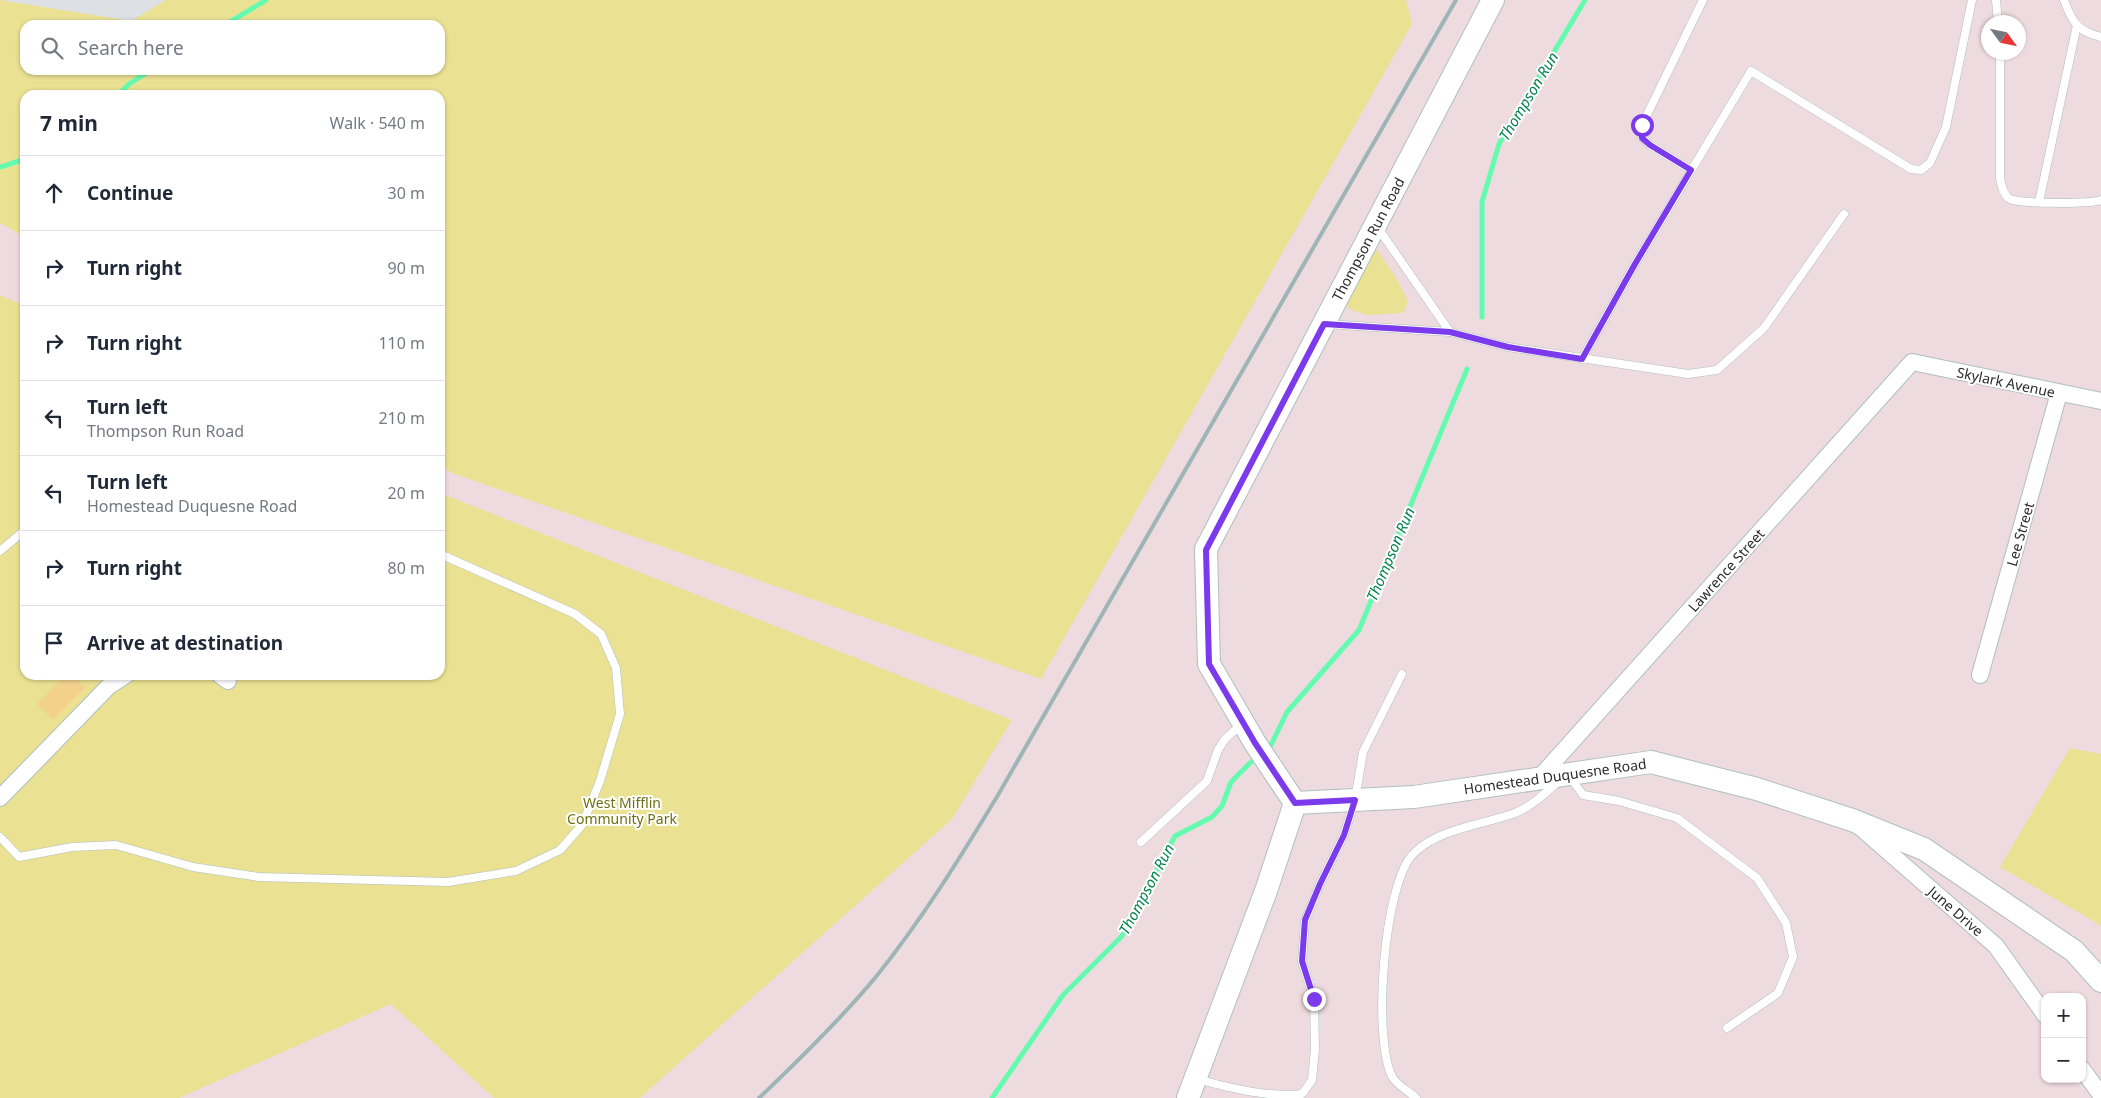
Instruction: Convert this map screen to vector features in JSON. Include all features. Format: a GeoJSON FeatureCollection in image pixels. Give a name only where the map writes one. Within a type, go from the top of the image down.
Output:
{"type":"FeatureCollection","features":[{"type":"Feature","properties":{"kind":"street","name":"Thompson Run Road"},"geometry":{"type":"LineString","coordinates":[[1295,803],[1243,723],[1209,664],[1206,550],[1493,0]]}},
{"type":"Feature","properties":{"kind":"street","name":"Skylark Avenue"},"geometry":{"type":"LineString","coordinates":[[1912,362],[2101,401]]}},
{"type":"Feature","properties":{"kind":"street","name":"Lawrence Street"},"geometry":{"type":"LineString","coordinates":[[1540,777],[1912,362]]}},
{"type":"Feature","properties":{"kind":"street","name":"Lee Street"},"geometry":{"type":"LineString","coordinates":[[1980,675],[2059,393]]}},
{"type":"Feature","properties":{"kind":"street"},"geometry":{"type":"LineString","coordinates":[[0,798],[109,686],[118,680]]}},
{"type":"Feature","properties":{"kind":"street","name":"Homestead Duquesne Road"},"geometry":{"type":"LineString","coordinates":[[1295,803],[1414,797],[1651,762],[1757,789],[1852,820],[1924,849],[2074,951],[2101,981]]}},
{"type":"Feature","properties":{"kind":"street"},"geometry":{"type":"LineString","coordinates":[[1192,1088],[1266,892],[1295,803]]}},
{"type":"Feature","properties":{"kind":"street","name":"June Drive"},"geometry":{"type":"LineString","coordinates":[[1852,820],[1996,946],[2041,1009]]}},
{"type":"Feature","properties":{"kind":"street"},"geometry":{"type":"LineString","coordinates":[[2086,1074],[2101,1095]]}},
{"type":"Feature","properties":{"kind":"lane"},"geometry":{"type":"LineString","coordinates":[[1691,170],[1642,138],[1642,125],[1703,0]]}},
{"type":"Feature","properties":{"kind":"lane"},"geometry":{"type":"LineString","coordinates":[[1582,359],[1635,264],[1751,71],[1911,168],[1921,170],[1930,163],[1946,128],[1972,0]]}},
{"type":"Feature","properties":{"kind":"lane"},"geometry":{"type":"LineString","coordinates":[[1996,0],[1997,15]]}},
{"type":"Feature","properties":{"kind":"lane"},"geometry":{"type":"LineString","coordinates":[[2064,0],[2070,17],[2082,31],[2101,37]]}},
{"type":"Feature","properties":{"kind":"lane"},"geometry":{"type":"LineString","coordinates":[[2039,202],[2077,25]]}},
{"type":"Feature","properties":{"kind":"lane"},"geometry":{"type":"LineString","coordinates":[[2000,60],[2000,179],[2003,192],[2010,199],[2027,202],[2101,200]]}},
{"type":"Feature","properties":{"kind":"lane"},"geometry":{"type":"LineString","coordinates":[[1324,324],[1450,332],[1508,347],[1688,374],[1717,370],[1764,328],[1844,214]]}},
{"type":"Feature","properties":{"kind":"lane"},"geometry":{"type":"LineString","coordinates":[[1376,224],[1450,332]]}},
{"type":"Feature","properties":{"kind":"lane"},"geometry":{"type":"LineString","coordinates":[[0,551],[20,534]]}},
{"type":"Feature","properties":{"kind":"lane"},"geometry":{"type":"LineString","coordinates":[[0,837],[19,858],[72,847],[116,845],[194,867],[259,878],[448,882],[516,871],[560,850],[582,825],[600,781],[620,714],[616,668],[601,634],[575,614],[445,556]]}},
{"type":"Feature","properties":{"kind":"lane"},"geometry":{"type":"LineString","coordinates":[[1192,1088],[1288,1098],[1302,1094],[1312,1080],[1315,1048],[1314,999],[1302,961],[1305,920],[1344,835],[1355,800],[1363,752],[1402,674]]}},
{"type":"Feature","properties":{"kind":"lane"},"geometry":{"type":"LineString","coordinates":[[1141,842],[1175,809],[1200,789],[1206,781],[1218,750],[1225,739],[1243,723]]}},
{"type":"Feature","properties":{"kind":"lane"},"geometry":{"type":"LineString","coordinates":[[1416,1098],[1394,1079],[1384,1046],[1382,984],[1388,922],[1401,877],[1412,855],[1429,841],[1517,812],[1538,799],[1567,774],[1582,795],[1619,802],[1677,818],[1757,878],[1786,923],[1793,957],[1778,993],[1726,1028]]}},
{"type":"Feature","properties":{"kind":"shaded area"},"geometry":{"type":"Polygon","coordinates":[[[0,0],[166,0],[133,20],[0,0]]]}},
{"type":"Feature","properties":{"kind":"shaded area"},"geometry":{"type":"Polygon","coordinates":[[[61,680],[77,680],[85,688],[53,720],[37,704],[61,680]]]}},
{"type":"Feature","properties":{"kind":"green space"},"geometry":{"type":"Polygon","coordinates":[[[0,0],[125,20],[20,20],[20,75],[445,75],[445,20],[133,20],[166,0],[1406,0],[1412,24],[1041,679],[452,473],[445,469],[445,90],[20,90],[20,234],[0,223],[0,0]]]}},
{"type":"Feature","properties":{"kind":"green space"},"geometry":{"type":"Polygon","coordinates":[[[1378,251],[1398,281],[1408,302],[1403,313],[1367,315],[1349,309],[1345,300],[1366,252],[1378,251]]]}},
{"type":"Feature","properties":{"kind":"green space","name":"West Mifflin Community Park"},"geometry":{"type":"Polygon","coordinates":[[[0,295],[20,304],[20,680],[445,680],[445,495],[1012,720],[952,819],[640,1098],[494,1098],[391,1004],[179,1098],[0,1098],[0,295]]]}},
{"type":"Feature","properties":{"kind":"green space"},"geometry":{"type":"Polygon","coordinates":[[[2070,748],[2101,754],[2101,927],[2000,867],[2070,748]]]}},
{"type":"Feature","properties":{"kind":"waterway"},"geometry":{"type":"LineString","coordinates":[[233,20],[266,0]]}},
{"type":"Feature","properties":{"kind":"waterway","name":"Thompson Run"},"geometry":{"type":"LineString","coordinates":[[1482,317],[1482,202],[1499,144],[1585,0]]}},
{"type":"Feature","properties":{"kind":"waterway"},"geometry":{"type":"LineString","coordinates":[[123,90],[143,75]]}},
{"type":"Feature","properties":{"kind":"waterway"},"geometry":{"type":"LineString","coordinates":[[0,167],[20,161]]}},
{"type":"Feature","properties":{"kind":"waterway","name":"Thompson Run"},"geometry":{"type":"LineString","coordinates":[[1270,747],[1287,712],[1359,630],[1467,369]]}},
{"type":"Feature","properties":{"kind":"waterway","name":"Thompson Run"},"geometry":{"type":"LineString","coordinates":[[992,1098],[1063,995],[1122,936],[1175,836],[1212,817],[1222,806],[1231,782],[1251,762]]}},
{"type":"Feature","properties":{"kind":"railway"},"geometry":{"type":"LineString","coordinates":[[759,1098],[819,1040],[875,978],[924,912],[955,866],[998,795],[1456,0]]}},
{"type":"Feature","properties":{"kind":"route"},"geometry":{"type":"LineString","coordinates":[[1314,999],[1302,961],[1305,920],[1344,835],[1355,800],[1295,803],[1255,743],[1209,664],[1206,550],[1324,324],[1450,332],[1508,347],[1582,359],[1635,264],[1691,170],[1642,138],[1642,125]]}}]}
